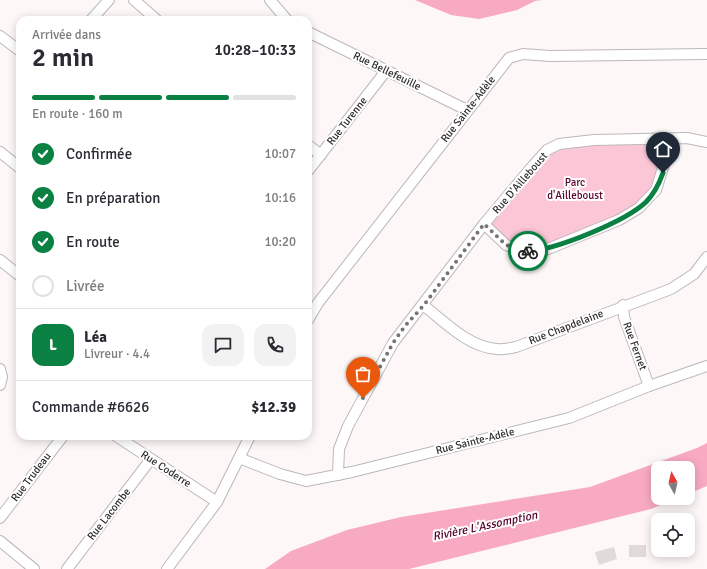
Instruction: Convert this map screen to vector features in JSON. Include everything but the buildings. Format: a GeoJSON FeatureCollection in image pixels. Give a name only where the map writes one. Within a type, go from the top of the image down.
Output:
{"type":"FeatureCollection","features":[{"type":"Feature","properties":{"kind":"street"},"geometry":{"type":"LineString","coordinates":[[94,16],[108,0]]}},
{"type":"Feature","properties":{"kind":"street"},"geometry":{"type":"LineString","coordinates":[[134,0],[152,16]]}},
{"type":"Feature","properties":{"kind":"street"},"geometry":{"type":"LineString","coordinates":[[270,0],[283,16]]}},
{"type":"Feature","properties":{"kind":"street","name":"Rue Bellefeuille"},"geometry":{"type":"LineString","coordinates":[[312,34],[386,72],[467,110]]}},
{"type":"Feature","properties":{"kind":"street"},"geometry":{"type":"LineString","coordinates":[[0,36],[16,48]]}},
{"type":"Feature","properties":{"kind":"street","name":"Rue Sainte-Adèle"},"geometry":{"type":"LineString","coordinates":[[312,313],[318,303],[361,250],[467,110],[503,65],[513,56],[529,54],[550,56],[707,54]]}},
{"type":"Feature","properties":{"kind":"street","name":"Rue Turenne"},"geometry":{"type":"LineString","coordinates":[[312,166],[386,72]]}},
{"type":"Feature","properties":{"kind":"street"},"geometry":{"type":"LineString","coordinates":[[484,224],[506,245],[526,252],[548,249],[615,222],[640,208],[656,190],[666,158],[664,138]]}},
{"type":"Feature","properties":{"kind":"street","name":"Rue D'Ailleboust"},"geometry":{"type":"LineString","coordinates":[[338,475],[339,449],[348,426],[393,343],[405,326],[424,305],[484,224],[530,169],[552,146],[572,141],[664,138],[687,138],[707,142]]}},
{"type":"Feature","properties":{"kind":"street"},"geometry":{"type":"LineString","coordinates":[[312,148],[321,155]]}},
{"type":"Feature","properties":{"kind":"street"},"geometry":{"type":"LineString","coordinates":[[0,152],[16,165]]}},
{"type":"Feature","properties":{"kind":"street","name":"Rue Chapdelaine"},"geometry":{"type":"LineString","coordinates":[[424,305],[471,342],[499,350],[516,346],[677,285],[697,271],[707,257]]}},
{"type":"Feature","properties":{"kind":"street"},"geometry":{"type":"LineString","coordinates":[[0,260],[16,273]]}},
{"type":"Feature","properties":{"kind":"street","name":"Rue Fernet"},"geometry":{"type":"LineString","coordinates":[[623,305],[624,317],[649,386]]}},
{"type":"Feature","properties":{"kind":"street","name":"Rue Sainte-Adèle"},"geometry":{"type":"LineString","coordinates":[[239,458],[280,474],[306,481],[338,475],[569,418],[649,386],[707,366]]}},
{"type":"Feature","properties":{"kind":"street"},"geometry":{"type":"LineString","coordinates":[[0,369],[2,382],[0,385]]}},
{"type":"Feature","properties":{"kind":"street","name":"Rue Trudeau"},"geometry":{"type":"LineString","coordinates":[[0,518],[59,440]]}},
{"type":"Feature","properties":{"kind":"street","name":"Rue Coderre"},"geometry":{"type":"LineString","coordinates":[[122,440],[217,502]]}},
{"type":"Feature","properties":{"kind":"street"},"geometry":{"type":"LineString","coordinates":[[167,569],[217,502],[248,440]]}},
{"type":"Feature","properties":{"kind":"street","name":"Rue Lacombe"},"geometry":{"type":"LineString","coordinates":[[66,569],[151,460]]}},
{"type":"Feature","properties":{"kind":"street"},"geometry":{"type":"LineString","coordinates":[[0,541],[34,569]]}},
{"type":"Feature","properties":{"kind":"green space","name":"Parc d'Ailleboust"},"geometry":{"type":"Polygon","coordinates":[[[664,138],[663,173],[639,208],[535,251],[506,245],[484,224],[552,146],[664,138]]]}},
{"type":"Feature","properties":{"kind":"water"},"geometry":{"type":"Polygon","coordinates":[[[415,0],[542,0],[535,1],[517,10],[479,19],[451,15],[415,0]]]}},
{"type":"Feature","properties":{"kind":"water"},"geometry":{"type":"Polygon","coordinates":[[[707,443],[707,486],[695,491],[695,461],[661,461],[707,443]]]}},
{"type":"Feature","properties":{"kind":"water","name":"Rivière L'Assomption"},"geometry":{"type":"Polygon","coordinates":[[[651,465],[651,505],[660,505],[651,509],[409,569],[265,569],[291,551],[347,530],[401,517],[590,487],[651,465]]]}},
{"type":"Feature","properties":{"kind":"way so far"},"geometry":{"type":"LineString","coordinates":[[363,398],[393,343],[405,326],[424,305],[484,224],[506,245],[526,252],[528,251]]}},
{"type":"Feature","properties":{"kind":"route"},"geometry":{"type":"LineString","coordinates":[[528,251],[548,249],[629,215],[640,208],[656,190],[663,173]]}}]}
